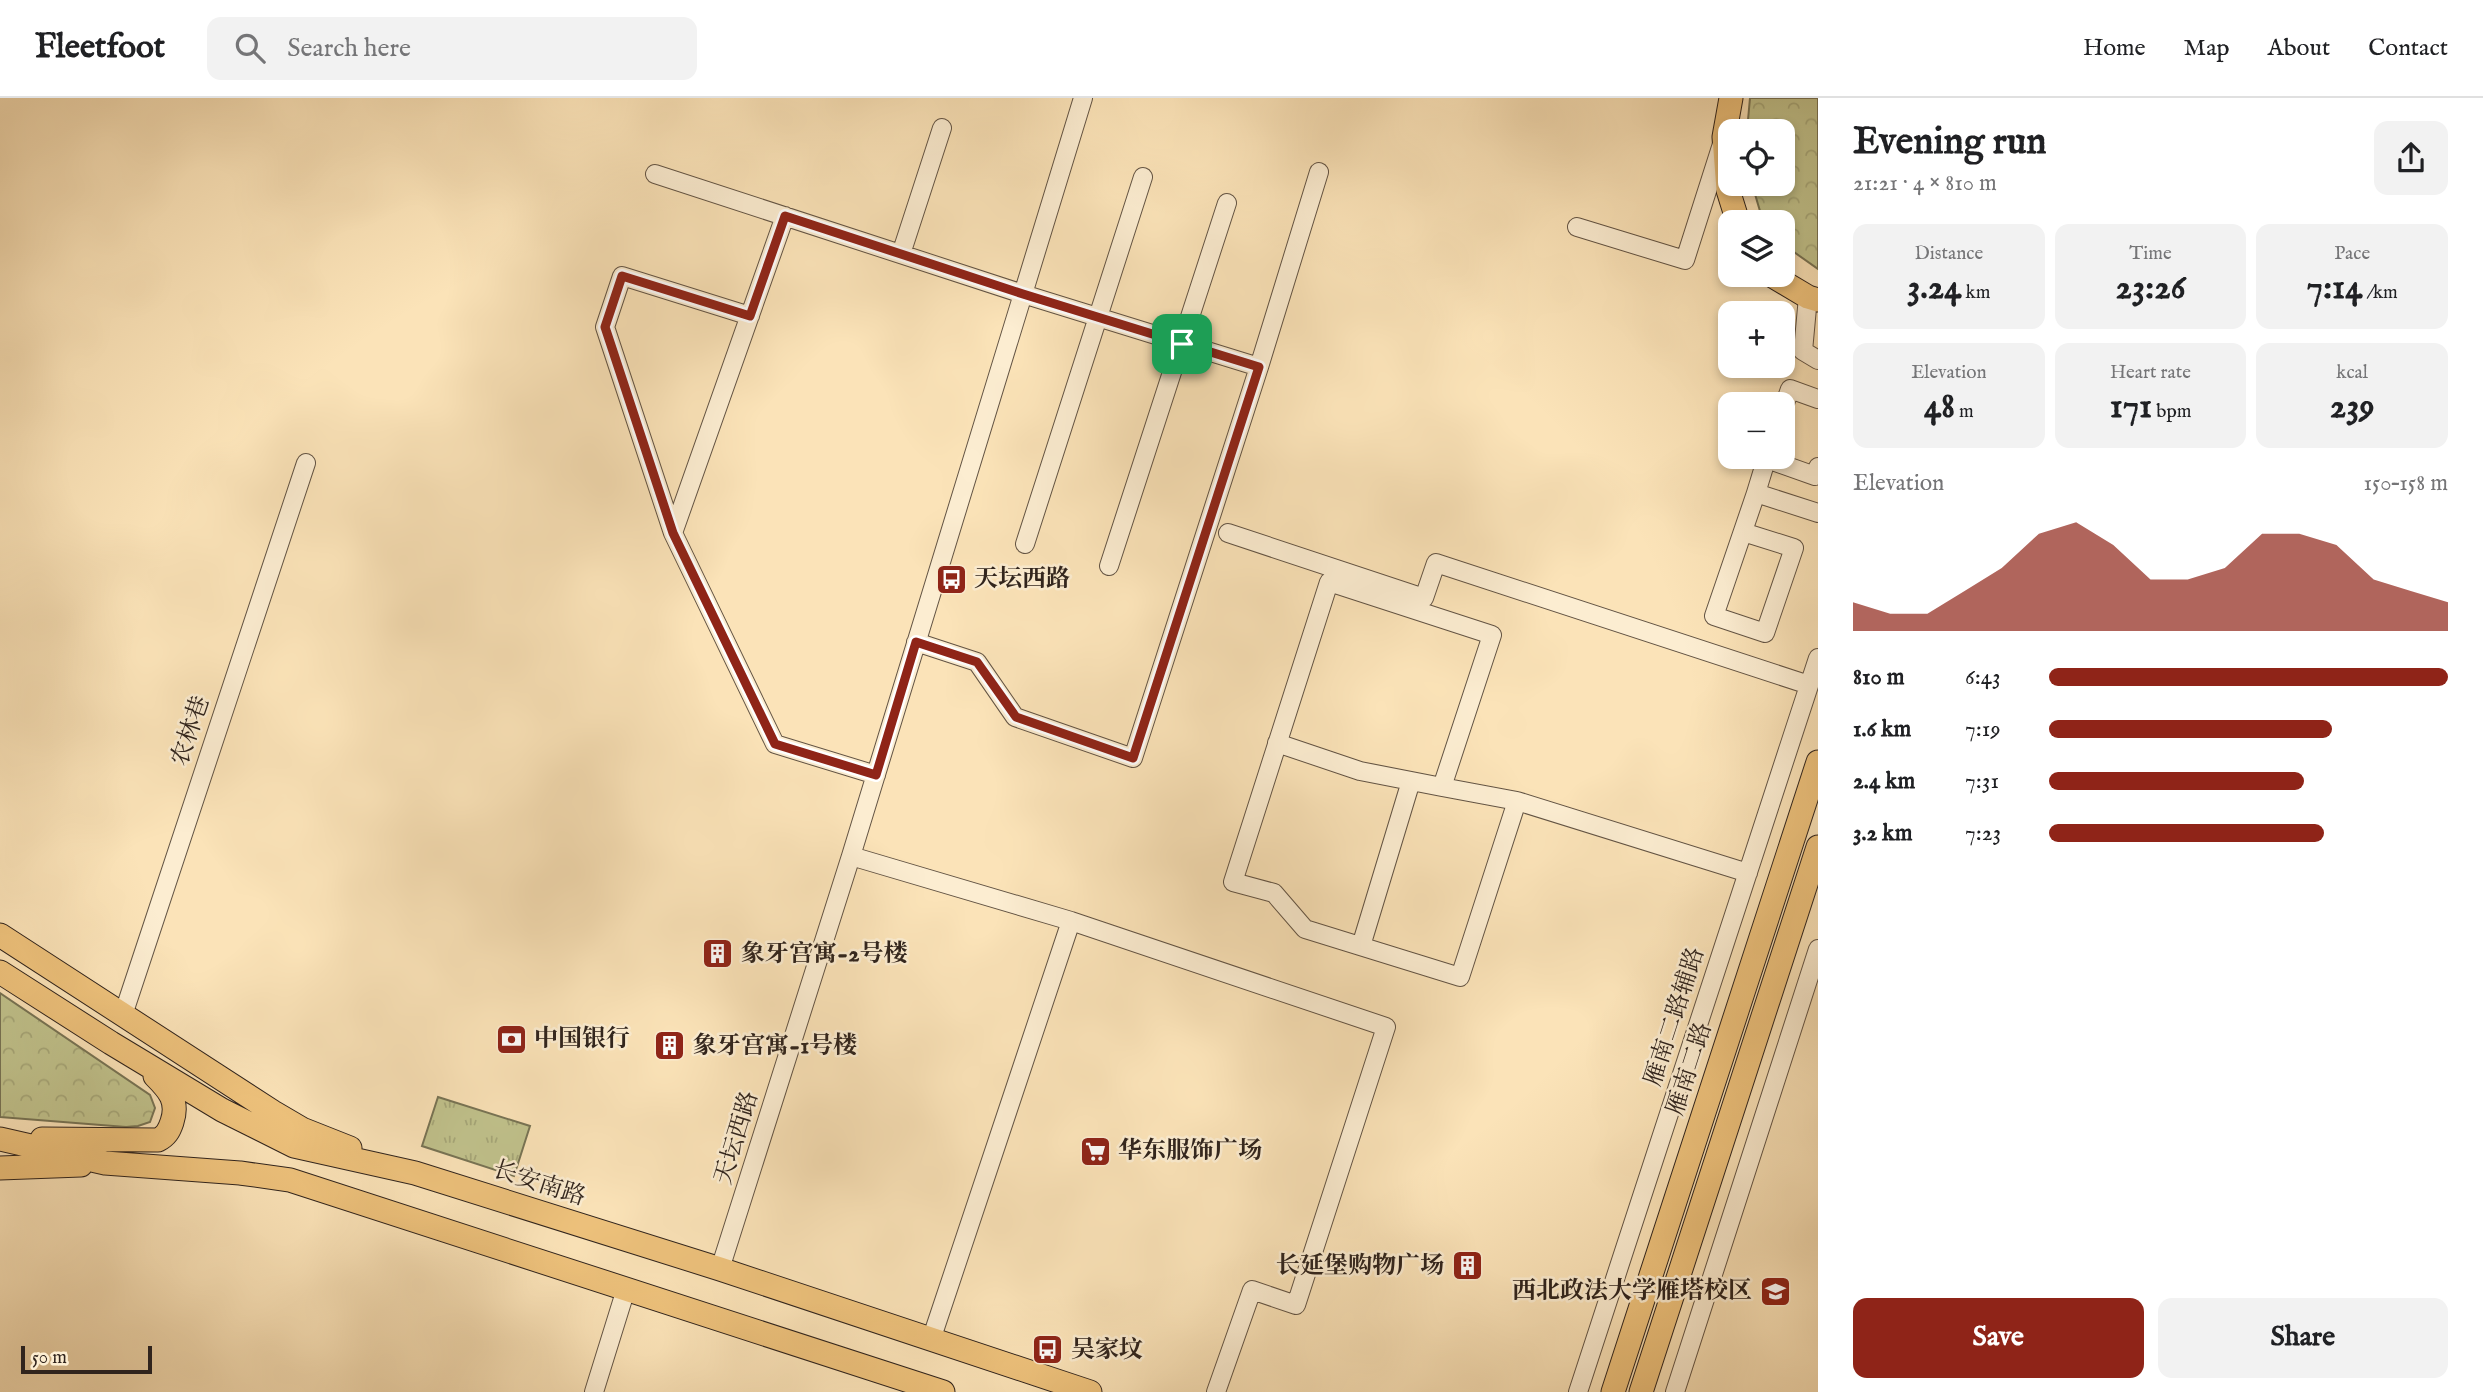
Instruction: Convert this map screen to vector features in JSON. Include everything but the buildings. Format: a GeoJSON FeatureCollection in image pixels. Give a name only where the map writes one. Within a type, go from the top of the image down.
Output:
{"type":"FeatureCollection","features":[{"type":"Feature","properties":{"kind":"main road"},"geometry":{"type":"LineString","coordinates":[[1727,119],[1731,98]]}},
{"type":"Feature","properties":{"kind":"main road"},"geometry":{"type":"LineString","coordinates":[[1792,287],[1813,299]]}},
{"type":"Feature","properties":{"kind":"main road","name":"雁南二路"},"geometry":{"type":"LineString","coordinates":[[1613,1392],[1818,762]]}},
{"type":"Feature","properties":{"kind":"main road"},"geometry":{"type":"LineString","coordinates":[[1641,1392],[1818,847]]}},
{"type":"Feature","properties":{"kind":"main road"},"geometry":{"type":"LineString","coordinates":[[0,935],[290,1122],[415,1172]]}},
{"type":"Feature","properties":{"kind":"main road","name":"长安南路"},"geometry":{"type":"LineString","coordinates":[[0,972],[222,1110],[294,1146],[415,1172],[720,1269],[1090,1392]]}},
{"type":"Feature","properties":{"kind":"main road"},"geometry":{"type":"LineString","coordinates":[[4,1140],[107,1138],[150,1141],[164,1137],[172,1124],[175,1104],[166,1088],[138,1060]]}},
{"type":"Feature","properties":{"kind":"main road"},"geometry":{"type":"LineString","coordinates":[[4,1140],[107,1163]]}},
{"type":"Feature","properties":{"kind":"main road"},"geometry":{"type":"LineString","coordinates":[[0,1168],[107,1163],[240,1173],[290,1180],[943,1392]]}},
{"type":"Feature","properties":{"kind":"street","name":"天坛西路"},"geometry":{"type":"LineString","coordinates":[[720,1269],[851,856],[1083,98]]}},
{"type":"Feature","properties":{"kind":"street"},"geometry":{"type":"LineString","coordinates":[[901,254],[942,128]]}},
{"type":"Feature","properties":{"kind":"street"},"geometry":{"type":"LineString","coordinates":[[1577,226],[1685,260],[1718,156]]}},
{"type":"Feature","properties":{"kind":"street"},"geometry":{"type":"LineString","coordinates":[[916,642],[977,662],[1016,717],[1133,758],[1319,172]]}},
{"type":"Feature","properties":{"kind":"street"},"geometry":{"type":"LineString","coordinates":[[655,174],[1023,294],[1259,367]]}},
{"type":"Feature","properties":{"kind":"street"},"geometry":{"type":"LineString","coordinates":[[1025,544],[1143,177]]}},
{"type":"Feature","properties":{"kind":"street"},"geometry":{"type":"LineString","coordinates":[[1109,566],[1227,203]]}},
{"type":"Feature","properties":{"kind":"street"},"geometry":{"type":"LineString","coordinates":[[673,533],[785,216]]}},
{"type":"Feature","properties":{"kind":"street"},"geometry":{"type":"LineString","coordinates":[[750,316],[622,276],[605,327],[673,533],[775,744],[876,775]]}},
{"type":"Feature","properties":{"kind":"street"},"geometry":{"type":"LineString","coordinates":[[1813,299],[1803,351],[1818,360]]}},
{"type":"Feature","properties":{"kind":"street"},"geometry":{"type":"LineString","coordinates":[[1789,392],[1790,389],[1818,399]]}},
{"type":"Feature","properties":{"kind":"street","name":"农林巷"},"geometry":{"type":"LineString","coordinates":[[123,1015],[306,463]]}},
{"type":"Feature","properties":{"kind":"street"},"geometry":{"type":"LineString","coordinates":[[1795,468],[1815,476],[1818,467]]}},
{"type":"Feature","properties":{"kind":"street"},"geometry":{"type":"LineString","coordinates":[[1742,532],[1794,548],[1765,633],[1714,616],[1742,532],[1756,493],[1764,469]]}},
{"type":"Feature","properties":{"kind":"street"},"geometry":{"type":"LineString","coordinates":[[1756,493],[1818,513]]}},
{"type":"Feature","properties":{"kind":"street"},"geometry":{"type":"LineString","coordinates":[[1228,533],[1424,598],[1436,563],[1809,685]]}},
{"type":"Feature","properties":{"kind":"street"},"geometry":{"type":"LineString","coordinates":[[1442,787],[1492,635],[1329,582],[1233,882],[1274,893],[1305,929],[1460,977],[1517,802]]}},
{"type":"Feature","properties":{"kind":"street","name":"雁南二路辅路"},"geometry":{"type":"LineString","coordinates":[[1578,1392],[1818,658]]}},
{"type":"Feature","properties":{"kind":"street"},"geometry":{"type":"LineString","coordinates":[[1278,743],[1360,771],[1517,802],[1748,873]]}},
{"type":"Feature","properties":{"kind":"street"},"geometry":{"type":"LineString","coordinates":[[1361,946],[1411,781]]}},
{"type":"Feature","properties":{"kind":"street"},"geometry":{"type":"LineString","coordinates":[[851,856],[1071,921],[1386,1027],[1296,1305],[1252,1290],[1216,1392]]}},
{"type":"Feature","properties":{"kind":"street"},"geometry":{"type":"LineString","coordinates":[[931,1340],[1071,921]]}},
{"type":"Feature","properties":{"kind":"street"},"geometry":{"type":"LineString","coordinates":[[1675,1392],[1818,948]]}},
{"type":"Feature","properties":{"kind":"street"},"geometry":{"type":"LineString","coordinates":[[594,1392],[626,1289]]}},
{"type":"Feature","properties":{"kind":"green space"},"geometry":{"type":"Polygon","coordinates":[[[1750,98],[1818,98],[1818,269],[1795,253],[1795,210],[1760,210],[1756,196],[1795,196],[1795,119],[1748,119],[1750,98]]]}},
{"type":"Feature","properties":{"kind":"green space"},"geometry":{"type":"Polygon","coordinates":[[[0,993],[150,1095],[155,1108],[150,1122],[126,1127],[0,1117],[0,993]]]}},
{"type":"Feature","properties":{"kind":"green space"},"geometry":{"type":"Polygon","coordinates":[[[438,1097],[530,1126],[514,1176],[422,1146],[438,1097]]]}},
{"type":"Feature","properties":{"kind":"place","name":"天坛西路"},"geometry":{"type":"Point","coordinates":[951,579]}},
{"type":"Feature","properties":{"kind":"place","name":"象牙宫寓-2号楼"},"geometry":{"type":"Point","coordinates":[718,954]}},
{"type":"Feature","properties":{"kind":"place","name":"中国银行"},"geometry":{"type":"Point","coordinates":[511,1039]}},
{"type":"Feature","properties":{"kind":"place","name":"象牙宫寓-1号楼"},"geometry":{"type":"Point","coordinates":[670,1046]}},
{"type":"Feature","properties":{"kind":"place","name":"华东服饰广场"},"geometry":{"type":"Point","coordinates":[1095,1151]}},
{"type":"Feature","properties":{"kind":"place","name":"长延堡购物广场"},"geometry":{"type":"Point","coordinates":[1467,1266]}},
{"type":"Feature","properties":{"kind":"place","name":"西北政法大学雁塔校区"},"geometry":{"type":"Point","coordinates":[1775,1291]}},
{"type":"Feature","properties":{"kind":"place","name":"吴家坟"},"geometry":{"type":"Point","coordinates":[1048,1350]}},
{"type":"Feature","properties":{"kind":"route"},"geometry":{"type":"LineString","coordinates":[[785,216],[1182,344],[1259,367],[1133,758],[1016,717],[977,662],[916,642],[876,775],[775,744],[673,533],[605,327],[622,276],[750,316],[785,216]]}}]}
